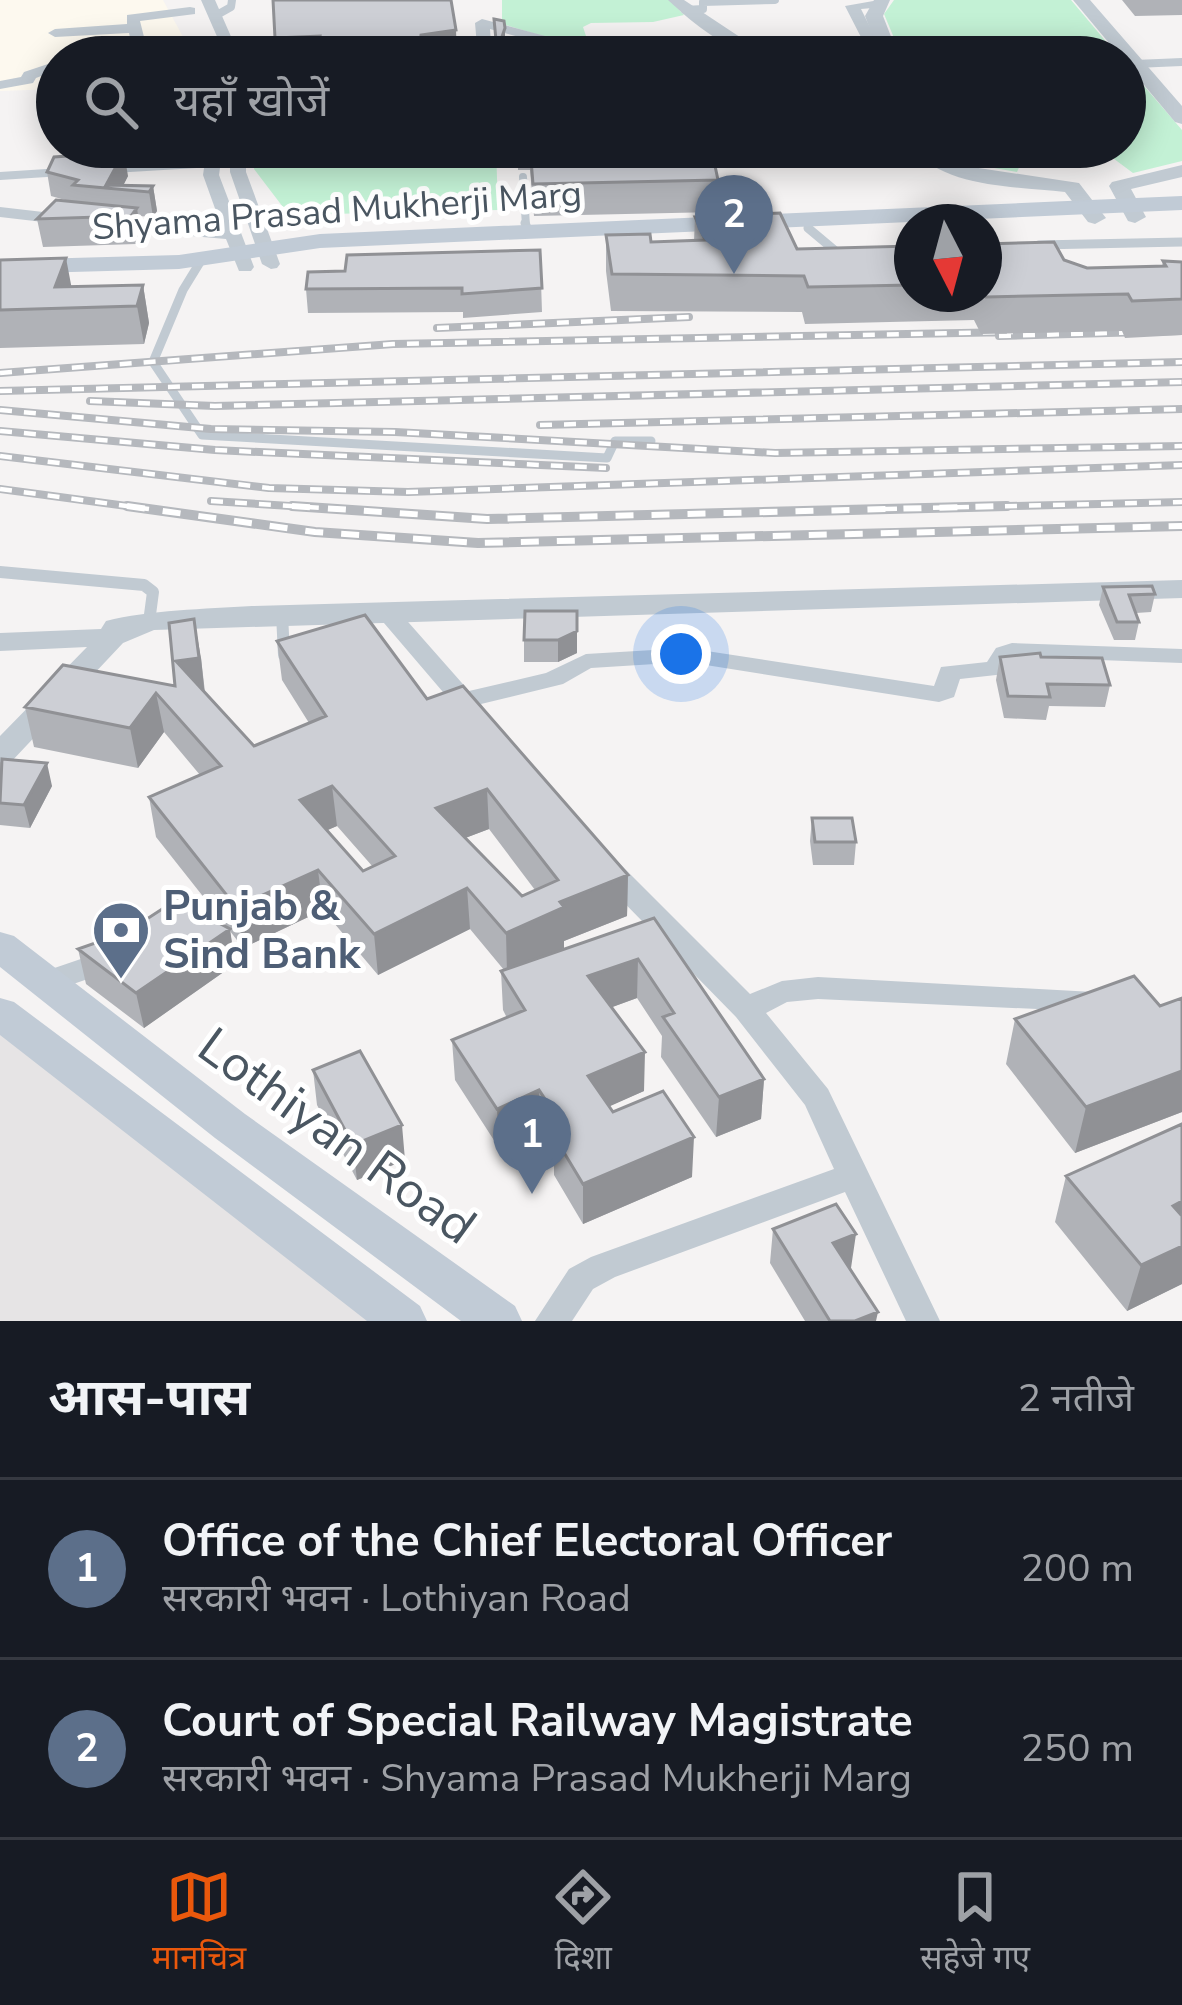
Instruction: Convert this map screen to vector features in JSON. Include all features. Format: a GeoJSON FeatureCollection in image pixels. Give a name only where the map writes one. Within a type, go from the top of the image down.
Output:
{"type":"FeatureCollection","features":[{"type":"Feature","properties":{"kind":"main road","name":"Shyama Prasad Mukherji Marg"},"geometry":{"type":"LineString","coordinates":[[1128,202],[1182,217]]}},
{"type":"Feature","properties":{"kind":"main road","name":"Shyama Prasad Mukherji Marg"},"geometry":{"type":"LineString","coordinates":[[1002,219],[1092,212],[1128,202],[1182,203]]}},
{"type":"Feature","properties":{"kind":"main road","name":"Shyama Prasad Mukherji Marg"},"geometry":{"type":"LineString","coordinates":[[270,256],[530,232],[1092,212]]}},
{"type":"Feature","properties":{"kind":"main road","name":"Shyama Prasad Mukherji Marg"},"geometry":{"type":"LineString","coordinates":[[0,279],[198,265],[238,251],[270,256],[894,225]]}},
{"type":"Feature","properties":{"kind":"main road","name":"Shyama Prasad Mukherji Marg"},"geometry":{"type":"LineString","coordinates":[[0,267],[198,265]]}},
{"type":"Feature","properties":{"kind":"main road","name":"Lothiyan Road"},"geometry":{"type":"LineString","coordinates":[[0,946],[284,1166],[498,1321]]}},
{"type":"Feature","properties":{"kind":"main road"},"geometry":{"type":"LineString","coordinates":[[0,1013],[403,1321]]}},
{"type":"Feature","properties":{"kind":"street"},"geometry":{"type":"LineString","coordinates":[[208,0],[223,36]]}},
{"type":"Feature","properties":{"kind":"street"},"geometry":{"type":"LineString","coordinates":[[1081,0],[1112,36]]}},
{"type":"Feature","properties":{"kind":"street"},"geometry":{"type":"LineString","coordinates":[[867,36],[852,6],[880,2]]}},
{"type":"Feature","properties":{"kind":"street"},"geometry":{"type":"LineString","coordinates":[[880,2],[874,16],[882,36]]}},
{"type":"Feature","properties":{"kind":"street"},"geometry":{"type":"LineString","coordinates":[[680,5],[729,36]]}},
{"type":"Feature","properties":{"kind":"street"},"geometry":{"type":"LineString","coordinates":[[136,36],[133,18],[189,10],[215,16]]}},
{"type":"Feature","properties":{"kind":"street"},"geometry":{"type":"LineString","coordinates":[[483,36],[482,23],[530,36]]}},
{"type":"Feature","properties":{"kind":"street"},"geometry":{"type":"LineString","coordinates":[[56,33],[134,28]]}},
{"type":"Feature","properties":{"kind":"street"},"geometry":{"type":"LineString","coordinates":[[1146,64],[1182,62]]}},
{"type":"Feature","properties":{"kind":"street"},"geometry":{"type":"LineString","coordinates":[[0,86],[28,80],[36,72]]}},
{"type":"Feature","properties":{"kind":"street"},"geometry":{"type":"LineString","coordinates":[[1146,76],[1182,118]]}},
{"type":"Feature","properties":{"kind":"street"},"geometry":{"type":"LineString","coordinates":[[1161,94],[1182,94]]}},
{"type":"Feature","properties":{"kind":"street"},"geometry":{"type":"LineString","coordinates":[[0,212],[238,251],[212,168]]}},
{"type":"Feature","properties":{"kind":"street"},"geometry":{"type":"LineString","coordinates":[[238,168],[270,256]]}},
{"type":"Feature","properties":{"kind":"street"},"geometry":{"type":"LineString","coordinates":[[956,168],[1128,202],[1182,171]]}},
{"type":"Feature","properties":{"kind":"street"},"geometry":{"type":"LineString","coordinates":[[1065,186],[1078,190],[1092,212]]}},
{"type":"Feature","properties":{"kind":"street"},"geometry":{"type":"LineString","coordinates":[[0,642],[130,625],[282,614],[1182,589]]}},
{"type":"Feature","properties":{"kind":"street"},"geometry":{"type":"LineString","coordinates":[[386,611],[488,730]]}},
{"type":"Feature","properties":{"kind":"street"},"geometry":{"type":"LineString","coordinates":[[0,622],[130,625]]}},
{"type":"Feature","properties":{"kind":"street"},"geometry":{"type":"LineString","coordinates":[[0,755],[130,625]]}},
{"type":"Feature","properties":{"kind":"street"},"geometry":{"type":"LineString","coordinates":[[464,700],[547,681],[586,661],[633,658],[702,656],[939,694],[945,692],[950,672],[996,669],[1004,653],[1012,650],[1182,656]]}},
{"type":"Feature","properties":{"kind":"street"},"geometry":{"type":"LineString","coordinates":[[584,843],[746,1009],[817,1098],[923,1321]]}},
{"type":"Feature","properties":{"kind":"street"},"geometry":{"type":"LineString","coordinates":[[44,983],[123,955],[140,944]]}},
{"type":"Feature","properties":{"kind":"street"},"geometry":{"type":"LineString","coordinates":[[746,1009],[782,992],[818,988],[1136,1003]]}},
{"type":"Feature","properties":{"kind":"street"},"geometry":{"type":"LineString","coordinates":[[552,1321],[581,1279],[603,1267],[854,1175]]}},
{"type":"Feature","properties":{"kind":"lane"},"geometry":{"type":"LineString","coordinates":[[215,16],[229,8],[232,0]]}},
{"type":"Feature","properties":{"kind":"lane"},"geometry":{"type":"LineString","coordinates":[[680,5],[702,9],[706,2],[775,0]]}},
{"type":"Feature","properties":{"kind":"lane"},"geometry":{"type":"LineString","coordinates":[[90,171],[113,168]]}},
{"type":"Feature","properties":{"kind":"lane"},"geometry":{"type":"LineString","coordinates":[[0,176],[68,172]]}},
{"type":"Feature","properties":{"kind":"lane"},"geometry":{"type":"LineString","coordinates":[[524,176],[523,217],[530,232]]}},
{"type":"Feature","properties":{"kind":"lane"},"geometry":{"type":"LineString","coordinates":[[808,228],[829,248],[857,257]]}},
{"type":"Feature","properties":{"kind":"lane"},"geometry":{"type":"LineString","coordinates":[[1026,245],[1182,242]]}},
{"type":"Feature","properties":{"kind":"lane"},"geometry":{"type":"LineString","coordinates":[[829,248],[850,248]]}},
{"type":"Feature","properties":{"kind":"lane"},"geometry":{"type":"LineString","coordinates":[[198,265],[153,362],[202,435],[607,458],[615,441],[651,441]]}},
{"type":"Feature","properties":{"kind":"lane"},"geometry":{"type":"LineString","coordinates":[[0,572],[144,584],[153,592],[130,625]]}},
{"type":"Feature","properties":{"kind":"lane"},"geometry":{"type":"LineString","coordinates":[[282,614],[284,663]]}},
{"type":"Feature","properties":{"kind":"shaded area"},"geometry":{"type":"Polygon","coordinates":[[[0,0],[163,0],[183,36],[36,36],[36,90],[0,91],[0,0]]]}},
{"type":"Feature","properties":{"kind":"shaded area"},"geometry":{"type":"Polygon","coordinates":[[[0,1033],[389,1321],[0,1321],[0,1033]]]}},
{"type":"Feature","properties":{"kind":"green space"},"geometry":{"type":"Polygon","coordinates":[[[502,0],[670,0],[684,15],[653,22],[591,23],[583,27],[586,36],[543,36],[502,24],[502,0]]]}},
{"type":"Feature","properties":{"kind":"green space"},"geometry":{"type":"Polygon","coordinates":[[[894,0],[1071,0],[1101,36],[893,36],[884,14],[894,0]]]}},
{"type":"Feature","properties":{"kind":"green space"},"geometry":{"type":"Polygon","coordinates":[[[1146,88],[1182,130],[1182,161],[1133,173],[1126,168],[1146,168],[1146,88]]]}},
{"type":"Feature","properties":{"kind":"green space"},"geometry":{"type":"Polygon","coordinates":[[[497,168],[498,210],[289,215],[254,169],[497,168]]]}},
{"type":"Feature","properties":{"kind":"building"},"geometry":{"type":"Polygon","coordinates":[[[273,0],[451,0],[456,30],[421,36],[275,36],[273,0]]]}},
{"type":"Feature","properties":{"kind":"building"},"geometry":{"type":"Polygon","coordinates":[[[494,19],[504,21],[502,36],[496,36],[494,19]]]}},
{"type":"Feature","properties":{"kind":"building"},"geometry":{"type":"Polygon","coordinates":[[[49,168],[115,168],[106,185],[153,186],[149,192],[73,185],[78,180],[47,172],[49,168]]]}},
{"type":"Feature","properties":{"kind":"building"},"geometry":{"type":"Polygon","coordinates":[[[532,168],[715,168],[718,180],[533,184],[532,168]]]}},
{"type":"Feature","properties":{"kind":"building"},"geometry":{"type":"Polygon","coordinates":[[[56,200],[137,208],[131,216],[37,219],[56,200]]]}},
{"type":"Feature","properties":{"kind":"building"},"geometry":{"type":"Polygon","coordinates":[[[780,213],[797,249],[894,246],[894,285],[808,287],[804,276],[612,274],[606,235],[650,234],[651,242],[705,240],[695,217],[780,213]]]}},
{"type":"Feature","properties":{"kind":"building"},"geometry":{"type":"Polygon","coordinates":[[[1054,242],[1064,260],[1087,268],[1182,262],[1182,299],[1132,301],[1128,294],[1002,297],[1002,243],[1054,242]]]}},
{"type":"Feature","properties":{"kind":"building"},"geometry":{"type":"Polygon","coordinates":[[[540,250],[542,288],[462,294],[462,288],[306,289],[308,272],[345,271],[347,255],[540,250]]]}},
{"type":"Feature","properties":{"kind":"building"},"geometry":{"type":"Polygon","coordinates":[[[66,258],[55,287],[143,285],[137,306],[0,310],[0,260],[66,258]]]}},
{"type":"Feature","properties":{"kind":"building"},"geometry":{"type":"Polygon","coordinates":[[[1152,586],[1155,594],[1129,595],[1139,622],[1117,622],[1103,587],[1152,586]]]}},
{"type":"Feature","properties":{"kind":"building"},"geometry":{"type":"Polygon","coordinates":[[[525,611],[577,611],[577,631],[558,640],[524,640],[525,611]]]}},
{"type":"Feature","properties":{"kind":"building"},"geometry":{"type":"Polygon","coordinates":[[[365,615],[427,699],[463,686],[628,875],[560,902],[564,907],[506,933],[467,888],[374,934],[318,870],[236,907],[149,797],[221,766],[156,693],[130,728],[25,707],[63,665],[175,686],[169,623],[194,619],[199,658],[176,661],[254,746],[326,716],[277,641],[365,615]],[[332,786],[300,800],[363,871],[395,856],[332,786]],[[487,789],[436,808],[522,896],[558,880],[487,789]]]}},
{"type":"Feature","properties":{"kind":"building"},"geometry":{"type":"Polygon","coordinates":[[[1040,653],[1041,657],[1102,658],[1110,685],[1047,684],[1050,697],[1008,696],[1000,657],[1040,653]]]}},
{"type":"Feature","properties":{"kind":"building"},"geometry":{"type":"Polygon","coordinates":[[[2,759],[47,763],[24,805],[0,803],[2,759]]]}},
{"type":"Feature","properties":{"kind":"building"},"geometry":{"type":"Polygon","coordinates":[[[812,818],[852,818],[856,842],[815,842],[812,818]]]}},
{"type":"Feature","properties":{"kind":"building"},"geometry":{"type":"Polygon","coordinates":[[[176,900],[230,929],[136,993],[78,949],[127,932],[176,900]]]}},
{"type":"Feature","properties":{"kind":"building"},"geometry":{"type":"Polygon","coordinates":[[[654,918],[764,1079],[719,1097],[663,1017],[674,1013],[638,959],[588,976],[645,1052],[588,1076],[613,1112],[663,1091],[694,1137],[583,1184],[554,1136],[566,1131],[539,1090],[497,1109],[452,1040],[525,1010],[501,971],[654,918]]]}},
{"type":"Feature","properties":{"kind":"building"},"geometry":{"type":"Polygon","coordinates":[[[1134,976],[1160,1006],[1182,998],[1182,1071],[1086,1107],[1015,1019],[1134,976]]]}},
{"type":"Feature","properties":{"kind":"building"},"geometry":{"type":"Polygon","coordinates":[[[360,1051],[402,1125],[353,1145],[313,1070],[360,1051]]]}},
{"type":"Feature","properties":{"kind":"building"},"geometry":{"type":"Polygon","coordinates":[[[1182,1124],[1182,1201],[1173,1206],[1182,1216],[1182,1246],[1141,1265],[1066,1176],[1182,1124]]]}},
{"type":"Feature","properties":{"kind":"building"},"geometry":{"type":"Polygon","coordinates":[[[836,1204],[856,1234],[833,1243],[878,1312],[855,1321],[830,1321],[773,1229],[836,1204]]]}},
{"type":"Feature","properties":{"kind":"railway"},"geometry":{"type":"LineString","coordinates":[[437,328],[689,317]]}},
{"type":"Feature","properties":{"kind":"railway"},"geometry":{"type":"LineString","coordinates":[[999,336],[1182,331]]}},
{"type":"Feature","properties":{"kind":"railway"},"geometry":{"type":"LineString","coordinates":[[0,373],[393,344],[1013,332]]}},
{"type":"Feature","properties":{"kind":"railway"},"geometry":{"type":"LineString","coordinates":[[0,391],[1182,362]]}},
{"type":"Feature","properties":{"kind":"railway"},"geometry":{"type":"LineString","coordinates":[[90,401],[215,406],[1182,382]]}},
{"type":"Feature","properties":{"kind":"railway"},"geometry":{"type":"LineString","coordinates":[[540,425],[1182,409]]}},
{"type":"Feature","properties":{"kind":"railway"},"geometry":{"type":"LineString","coordinates":[[0,410],[211,429],[395,432],[775,453],[1182,446]]}},
{"type":"Feature","properties":{"kind":"railway"},"geometry":{"type":"LineString","coordinates":[[0,431],[215,450],[606,468]]}},
{"type":"Feature","properties":{"kind":"railway"},"geometry":{"type":"LineString","coordinates":[[0,456],[269,488],[408,492],[1182,465]]}},
{"type":"Feature","properties":{"kind":"railway"},"geometry":{"type":"LineString","coordinates":[[0,489],[139,508]]}},
{"type":"Feature","properties":{"kind":"railway"},"geometry":{"type":"LineString","coordinates":[[211,501],[320,508]]}},
{"type":"Feature","properties":{"kind":"railway"},"geometry":{"type":"LineString","coordinates":[[920,508],[1182,502]]}},
{"type":"Feature","properties":{"kind":"railway"},"geometry":{"type":"LineString","coordinates":[[127,506],[139,508]]}},
{"type":"Feature","properties":{"kind":"railway"},"geometry":{"type":"LineString","coordinates":[[292,506],[320,508]]}},
{"type":"Feature","properties":{"kind":"railway"},"geometry":{"type":"LineString","coordinates":[[920,508],[1007,506]]}},
{"type":"Feature","properties":{"kind":"railway"},"geometry":{"type":"LineString","coordinates":[[139,508],[149,509]]}},
{"type":"Feature","properties":{"kind":"railway"},"geometry":{"type":"LineString","coordinates":[[139,508],[315,532],[478,543],[1182,526]]}},
{"type":"Feature","properties":{"kind":"railway"},"geometry":{"type":"LineString","coordinates":[[320,508],[338,509]]}},
{"type":"Feature","properties":{"kind":"railway"},"geometry":{"type":"LineString","coordinates":[[320,508],[487,519],[920,508]]}},
{"type":"Feature","properties":{"kind":"railway"},"geometry":{"type":"LineString","coordinates":[[885,509],[920,508]]}},
{"type":"Feature","properties":{"kind":"place","name":"Court of Special Railway Magistrate"},"geometry":{"type":"Point","coordinates":[734,274]}},
{"type":"Feature","properties":{"kind":"place","name":"Punjab & Sind Bank"},"geometry":{"type":"Point","coordinates":[121,981]}},
{"type":"Feature","properties":{"kind":"place","name":"Office of the Chief Electoral Officer"},"geometry":{"type":"Point","coordinates":[532,1194]}}]}
